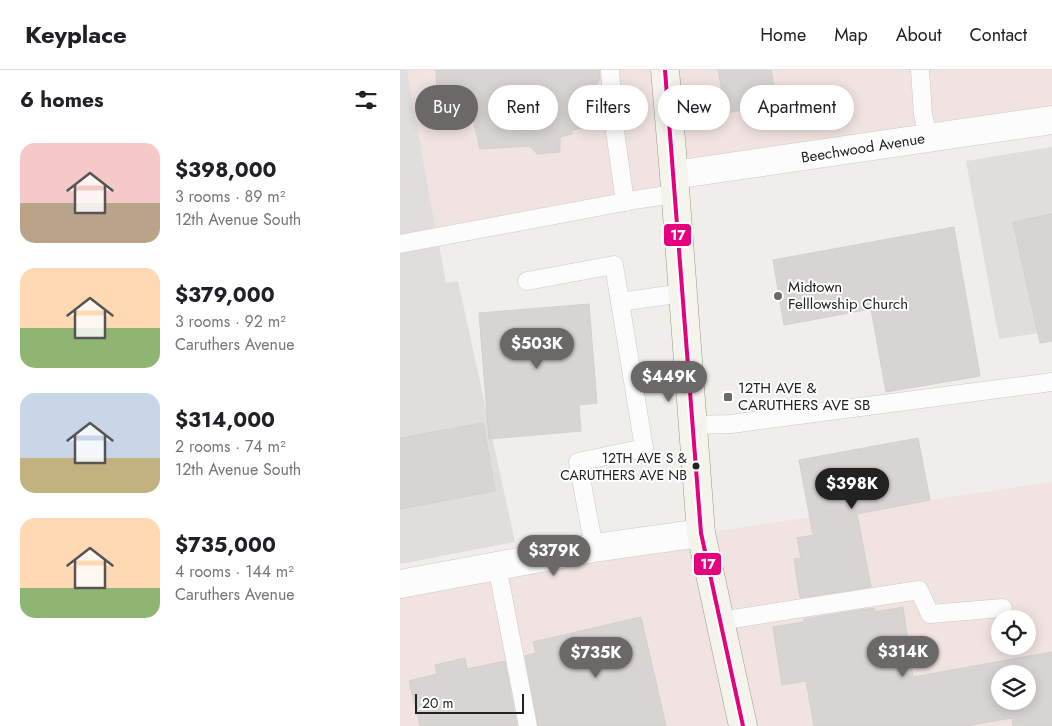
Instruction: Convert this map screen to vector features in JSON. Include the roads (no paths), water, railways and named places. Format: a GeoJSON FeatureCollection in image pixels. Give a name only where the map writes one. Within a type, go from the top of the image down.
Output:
{"type":"FeatureCollection","features":[{"type":"Feature","properties":{"kind":"main road"},"geometry":{"type":"LineString","coordinates":[[665,70],[701,533],[743,726]]}},
{"type":"Feature","properties":{"kind":"street","name":"Beechwood Avenue"},"geometry":{"type":"LineString","coordinates":[[675,184],[929,138],[1052,120]]}},
{"type":"Feature","properties":{"kind":"street"},"geometry":{"type":"LineString","coordinates":[[400,584],[594,548],[701,533]]}},
{"type":"Feature","properties":{"kind":"lane"},"geometry":{"type":"LineString","coordinates":[[610,70],[614,124],[624,202]]}},
{"type":"Feature","properties":{"kind":"lane"},"geometry":{"type":"LineString","coordinates":[[920,70],[923,115],[929,138]]}},
{"type":"Feature","properties":{"kind":"lane"},"geometry":{"type":"LineString","coordinates":[[400,244],[624,202],[675,184]]}},
{"type":"Feature","properties":{"kind":"lane"},"geometry":{"type":"LineString","coordinates":[[528,280],[614,265],[644,448],[578,462],[594,548]]}},
{"type":"Feature","properties":{"kind":"lane"},"geometry":{"type":"LineString","coordinates":[[620,302],[683,293]]}},
{"type":"Feature","properties":{"kind":"lane"},"geometry":{"type":"LineString","coordinates":[[692,425],[731,424],[1052,382]]}},
{"type":"Feature","properties":{"kind":"lane"},"geometry":{"type":"LineString","coordinates":[[496,566],[528,726]]}},
{"type":"Feature","properties":{"kind":"lane"},"geometry":{"type":"LineString","coordinates":[[720,621],[918,590],[930,614],[1003,608]]}},
{"type":"Feature","properties":{"kind":"place","name":"Midtown Felllowship Church"},"geometry":{"type":"Point","coordinates":[778,296]}},
{"type":"Feature","properties":{"kind":"place","name":"12TH AVE & CARUTHERS AVE SB"},"geometry":{"type":"Point","coordinates":[728,397]}},
{"type":"Feature","properties":{"kind":"place","name":"12TH AVE S & CARUTHERS AVE NB"},"geometry":{"type":"Point","coordinates":[696,466]}}]}
